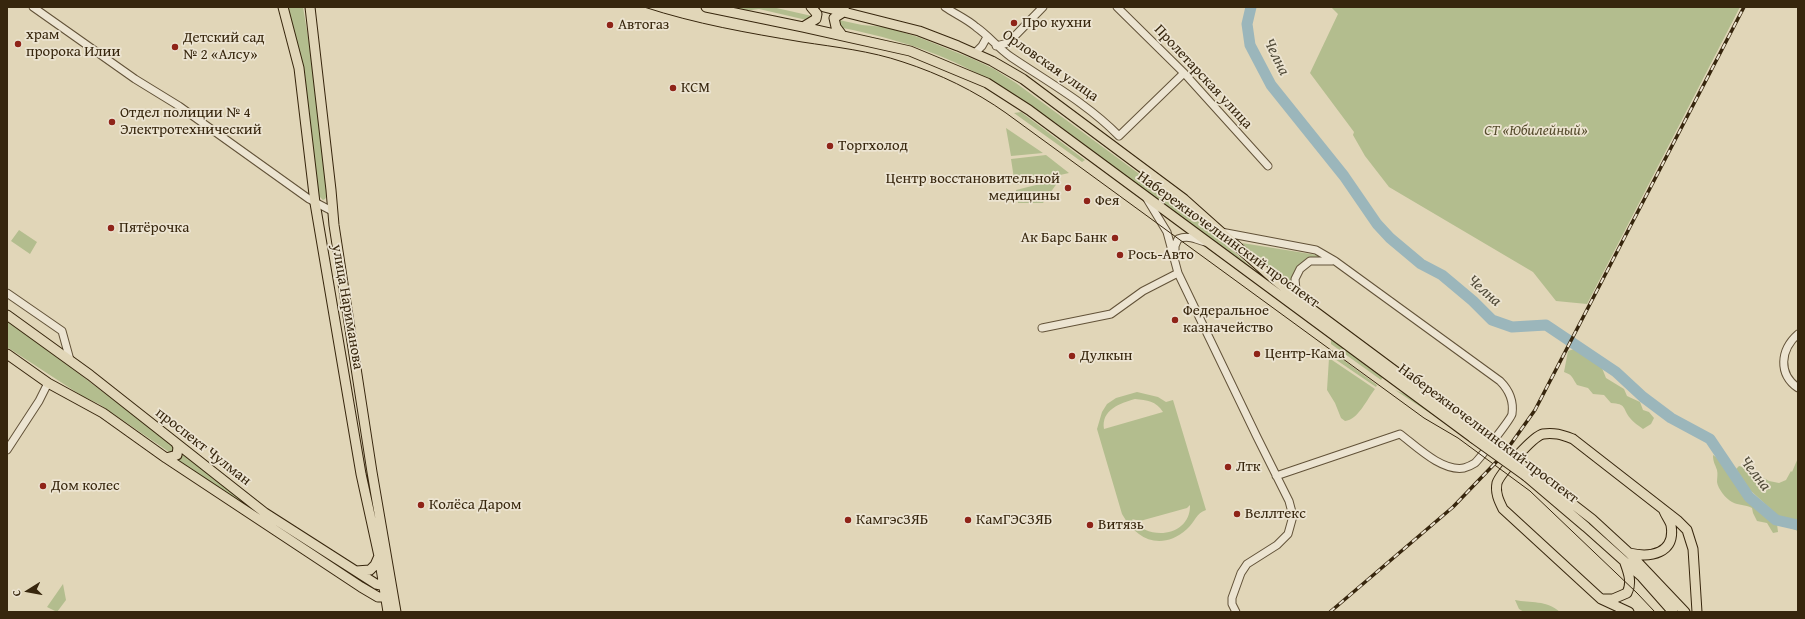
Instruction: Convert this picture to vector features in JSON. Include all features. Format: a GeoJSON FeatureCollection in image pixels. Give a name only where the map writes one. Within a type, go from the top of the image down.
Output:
{"type":"FeatureCollection","features":[{"type":"Feature","properties":{"kind":"main road","name":"улица Нариманова"},"geometry":{"type":"LineString","coordinates":[[283,7],[299,68],[315,203],[361,474],[379,556],[388,584]]}},
{"type":"Feature","properties":{"kind":"main road","name":"улица Нариманова"},"geometry":{"type":"LineString","coordinates":[[310,7],[331,184],[332,211],[390,597],[396,612]]}},
{"type":"Feature","properties":{"kind":"main road","name":"Набережночелнинский проспект"},"geometry":{"type":"LineString","coordinates":[[706,7],[842,35],[910,51],[987,83],[1029,110],[1208,243],[1528,474],[1626,557],[1685,612]]}},
{"type":"Feature","properties":{"kind":"main road"},"geometry":{"type":"LineString","coordinates":[[803,27],[816,19],[817,14],[812,7]]}},
{"type":"Feature","properties":{"kind":"main road","name":"Набережночелнинский проспект"},"geometry":{"type":"LineString","coordinates":[[824,7],[845,11],[919,31],[975,53],[1023,79],[1184,199],[1276,281],[1309,308],[1475,435]]}},
{"type":"Feature","properties":{"kind":"main road"},"geometry":{"type":"LineString","coordinates":[[842,35],[836,27],[834,18],[845,11]]}},
{"type":"Feature","properties":{"kind":"main road","name":"проспект Чулман"},"geometry":{"type":"LineString","coordinates":[[7,315],[70,360],[265,513],[376,584],[388,584]]}},
{"type":"Feature","properties":{"kind":"main road","name":"проспект Чулман"},"geometry":{"type":"LineString","coordinates":[[7,354],[48,383],[103,413],[166,458],[361,588],[378,597],[390,597]]}},
{"type":"Feature","properties":{"kind":"main road"},"geometry":{"type":"LineString","coordinates":[[1629,612],[1601,599],[1503,509],[1498,500],[1496,491],[1498,481],[1529,442],[1541,434],[1556,433],[1573,438],[1677,520],[1687,530],[1693,549],[1697,612]]}},
{"type":"Feature","properties":{"kind":"main road"},"geometry":{"type":"LineString","coordinates":[[166,458],[177,455],[178,447],[176,443]]}},
{"type":"Feature","properties":{"kind":"main road"},"geometry":{"type":"LineString","coordinates":[[361,474],[368,478],[372,472]]}},
{"type":"Feature","properties":{"kind":"main road"},"geometry":{"type":"LineString","coordinates":[[1601,599],[1613,599],[1627,593],[1630,586],[1626,557],[1653,555],[1663,550],[1671,540],[1671,524],[1662,508]]}},
{"type":"Feature","properties":{"kind":"main road"},"geometry":{"type":"LineString","coordinates":[[356,571],[370,570],[375,565],[379,556]]}},
{"type":"Feature","properties":{"kind":"main road","name":"Набережночелнинский проспект"},"geometry":{"type":"LineString","coordinates":[[1626,557],[1673,612]]}},
{"type":"Feature","properties":{"kind":"main road","name":"улица Нариманова"},"geometry":{"type":"LineString","coordinates":[[388,612],[390,597]]}},
{"type":"Feature","properties":{"kind":"street"},"geometry":{"type":"LineString","coordinates":[[32,7],[135,79],[179,106],[315,203],[332,211]]}},
{"type":"Feature","properties":{"kind":"street","name":"Орловская улица"},"geometry":{"type":"LineString","coordinates":[[945,7],[977,27],[996,46],[1081,102],[1101,118],[1119,136],[1184,73]]}},
{"type":"Feature","properties":{"kind":"street"},"geometry":{"type":"LineString","coordinates":[[996,46],[1008,43],[1043,7]]}},
{"type":"Feature","properties":{"kind":"street","name":"Пролетарская улица"},"geometry":{"type":"LineString","coordinates":[[1117,7],[1184,73],[1268,166]]}},
{"type":"Feature","properties":{"kind":"street"},"geometry":{"type":"LineString","coordinates":[[975,53],[982,46],[987,37]]}},
{"type":"Feature","properties":{"kind":"street"},"geometry":{"type":"LineString","coordinates":[[1146,197],[1167,232],[1178,273],[1289,501],[1293,516],[1288,534],[1277,545],[1247,564],[1235,586],[1232,598],[1232,604],[1236,612]]}},
{"type":"Feature","properties":{"kind":"street"},"geometry":{"type":"LineString","coordinates":[[1221,232],[1316,250],[1335,261],[1500,380],[1508,389],[1512,402],[1512,415],[1474,464],[1463,468],[1450,467],[1436,461],[1400,434],[1276,476]]}},
{"type":"Feature","properties":{"kind":"street"},"geometry":{"type":"LineString","coordinates":[[1175,260],[1175,246],[1178,239],[1187,236],[1208,243]]}},
{"type":"Feature","properties":{"kind":"street"},"geometry":{"type":"LineString","coordinates":[[1309,308],[1296,290],[1295,279],[1300,269],[1310,261],[1335,261]]}},
{"type":"Feature","properties":{"kind":"street"},"geometry":{"type":"LineString","coordinates":[[1042,328],[1111,314],[1143,291],[1178,273]]}},
{"type":"Feature","properties":{"kind":"street"},"geometry":{"type":"LineString","coordinates":[[7,293],[62,331],[70,360]]}},
{"type":"Feature","properties":{"kind":"street"},"geometry":{"type":"LineString","coordinates":[[1798,334],[1787,348],[1783,360],[1784,371],[1788,380],[1798,388]]}},
{"type":"Feature","properties":{"kind":"street"},"geometry":{"type":"LineString","coordinates":[[7,450],[39,401],[48,383]]}},
{"type":"Feature","properties":{"kind":"green space"},"geometry":{"type":"Polygon","coordinates":[[[288,7],[303,7],[311,55],[328,194],[323,200],[317,194],[304,80],[288,7]]]}},
{"type":"Feature","properties":{"kind":"green space"},"geometry":{"type":"Polygon","coordinates":[[[721,7],[772,7],[812,16],[811,21],[759,9],[744,11],[721,7]]]}},
{"type":"Feature","properties":{"kind":"green space","name":"СТ «Юбилейный»"},"geometry":{"type":"Polygon","coordinates":[[[1331,7],[1740,7],[1587,304],[1556,301],[1533,272],[1389,187],[1365,156],[1353,135],[1354,132],[1310,73],[1338,14],[1331,7]]]}},
{"type":"Feature","properties":{"kind":"green space"},"geometry":{"type":"Polygon","coordinates":[[[839,20],[862,25],[885,27],[918,37],[994,69],[1016,83],[1180,204],[1268,282],[1267,283],[1059,125],[1018,97],[954,62],[926,50],[883,37],[838,27],[837,21],[839,20]]]}},
{"type":"Feature","properties":{"kind":"green space"},"geometry":{"type":"Polygon","coordinates":[[[1021,112],[1085,160],[1082,162],[1014,113],[1021,112]]]}},
{"type":"Feature","properties":{"kind":"green space"},"geometry":{"type":"Polygon","coordinates":[[[1006,128],[1043,153],[1011,156],[1006,128]]]}},
{"type":"Feature","properties":{"kind":"green space"},"geometry":{"type":"Polygon","coordinates":[[[1046,155],[1069,173],[1015,185],[1011,159],[1046,155]]]}},
{"type":"Feature","properties":{"kind":"green space"},"geometry":{"type":"Polygon","coordinates":[[[1060,179],[1043,203],[1018,203],[1016,190],[1060,179]]]}},
{"type":"Feature","properties":{"kind":"green space"},"geometry":{"type":"Polygon","coordinates":[[[19,230],[37,242],[30,254],[11,241],[19,230]]]}},
{"type":"Feature","properties":{"kind":"green space"},"geometry":{"type":"Polygon","coordinates":[[[1242,243],[1317,255],[1319,257],[1301,264],[1295,272],[1293,291],[1279,280],[1242,243]]]}},
{"type":"Feature","properties":{"kind":"green space"},"geometry":{"type":"Polygon","coordinates":[[[7,321],[172,445],[174,450],[169,452],[99,404],[82,396],[7,347],[7,321]]]}},
{"type":"Feature","properties":{"kind":"green space"},"geometry":{"type":"Polygon","coordinates":[[[1331,339],[1383,377],[1381,380],[1331,344],[1331,339]]]}},
{"type":"Feature","properties":{"kind":"green space"},"geometry":{"type":"Polygon","coordinates":[[[1574,349],[1602,368],[1606,378],[1624,389],[1627,396],[1640,402],[1643,410],[1649,412],[1654,418],[1651,424],[1643,429],[1631,419],[1624,407],[1620,404],[1611,403],[1604,395],[1593,394],[1588,388],[1577,385],[1571,376],[1564,372],[1568,351],[1574,349]]]}},
{"type":"Feature","properties":{"kind":"green space"},"geometry":{"type":"Polygon","coordinates":[[[1330,350],[1377,385],[1376,387],[1329,355],[1330,350]]]}},
{"type":"Feature","properties":{"kind":"green space"},"geometry":{"type":"Polygon","coordinates":[[[1329,358],[1375,389],[1358,413],[1350,420],[1345,421],[1341,418],[1335,403],[1327,390],[1329,358]]]}},
{"type":"Feature","properties":{"kind":"green space"},"geometry":{"type":"Polygon","coordinates":[[[1395,390],[1409,396],[1471,440],[1395,390]]]}},
{"type":"Feature","properties":{"kind":"green space"},"geometry":{"type":"Polygon","coordinates":[[[1137,392],[1158,397],[1166,402],[1173,400],[1206,510],[1198,515],[1192,524],[1178,536],[1168,540],[1151,540],[1135,531],[1122,514],[1097,429],[1102,412],[1107,404],[1116,398],[1137,392]],[[1135,399],[1113,408],[1105,417],[1104,429],[1163,412],[1154,403],[1135,399]],[[1190,505],[1187,508],[1140,521],[1132,519],[1140,527],[1149,531],[1159,533],[1168,532],[1177,529],[1184,523],[1189,515],[1190,505]]]}},
{"type":"Feature","properties":{"kind":"green space"},"geometry":{"type":"Polygon","coordinates":[[[182,449],[373,587],[370,588],[175,460],[182,453],[182,449]]]}},
{"type":"Feature","properties":{"kind":"green space"},"geometry":{"type":"Polygon","coordinates":[[[1713,455],[1720,460],[1732,480],[1755,504],[1762,504],[1766,508],[1764,513],[1777,524],[1778,532],[1773,533],[1767,523],[1757,521],[1752,508],[1730,501],[1725,496],[1717,482],[1717,472],[1713,455]]]}},
{"type":"Feature","properties":{"kind":"green space"},"geometry":{"type":"Polygon","coordinates":[[[1798,458],[1798,531],[1783,525],[1774,512],[1750,490],[1736,469],[1739,466],[1747,468],[1769,481],[1779,483],[1786,480],[1791,471],[1792,472],[1798,458]]]}},
{"type":"Feature","properties":{"kind":"green space"},"geometry":{"type":"Polygon","coordinates":[[[63,584],[66,600],[57,612],[47,607],[63,584]]]}},
{"type":"Feature","properties":{"kind":"green space"},"geometry":{"type":"Polygon","coordinates":[[[1515,600],[1550,605],[1560,612],[1524,612],[1519,609],[1515,600]]]}},
{"type":"Feature","properties":{"kind":"waterway","name":"Челна"},"geometry":{"type":"LineString","coordinates":[[1251,7],[1247,24],[1250,45],[1271,85],[1344,176],[1377,224],[1390,238],[1421,264],[1442,275],[1473,301],[1492,320],[1512,327],[1546,325],[1616,372],[1643,397],[1671,418],[1710,439],[1749,497],[1776,520],[1798,525]]}},
{"type":"Feature","properties":{"kind":"tram line"},"geometry":{"type":"LineString","coordinates":[[644,7],[722,28],[853,50],[891,58],[944,78],[982,97],[1424,418],[1458,438],[1530,491],[1655,612]]}},
{"type":"Feature","properties":{"kind":"railway"},"geometry":{"type":"LineString","coordinates":[[1330,612],[1453,507],[1503,455],[1535,410],[1744,7]]}},
{"type":"Feature","properties":{"kind":"place","name":"Про кухни"},"geometry":{"type":"Point","coordinates":[1014,23]}},
{"type":"Feature","properties":{"kind":"place","name":"Автогаз"},"geometry":{"type":"Point","coordinates":[610,25]}},
{"type":"Feature","properties":{"kind":"place","name":"храм пророка Илии"},"geometry":{"type":"Point","coordinates":[18,44]}},
{"type":"Feature","properties":{"kind":"place","name":"Детский сад № 2 «Алсу»"},"geometry":{"type":"Point","coordinates":[175,47]}},
{"type":"Feature","properties":{"kind":"place","name":"КСМ"},"geometry":{"type":"Point","coordinates":[673,88]}},
{"type":"Feature","properties":{"kind":"place","name":"Отдел полиции № 4 Электротехнический"},"geometry":{"type":"Point","coordinates":[112,122]}},
{"type":"Feature","properties":{"kind":"place","name":"Торгхолод"},"geometry":{"type":"Point","coordinates":[830,146]}},
{"type":"Feature","properties":{"kind":"place","name":"Центр восстановительной медицины"},"geometry":{"type":"Point","coordinates":[1068,188]}},
{"type":"Feature","properties":{"kind":"place","name":"Фея"},"geometry":{"type":"Point","coordinates":[1087,201]}},
{"type":"Feature","properties":{"kind":"place","name":"Пятёрочка"},"geometry":{"type":"Point","coordinates":[111,228]}},
{"type":"Feature","properties":{"kind":"place","name":"Ак Барс Банк"},"geometry":{"type":"Point","coordinates":[1115,238]}},
{"type":"Feature","properties":{"kind":"place","name":"Рось-Авто"},"geometry":{"type":"Point","coordinates":[1120,255]}},
{"type":"Feature","properties":{"kind":"place","name":"Федеральное казначейство"},"geometry":{"type":"Point","coordinates":[1175,320]}},
{"type":"Feature","properties":{"kind":"place","name":"Центр-Кама"},"geometry":{"type":"Point","coordinates":[1257,354]}},
{"type":"Feature","properties":{"kind":"place","name":"Дулкын"},"geometry":{"type":"Point","coordinates":[1072,356]}},
{"type":"Feature","properties":{"kind":"place","name":"Лтк"},"geometry":{"type":"Point","coordinates":[1228,467]}},
{"type":"Feature","properties":{"kind":"place","name":"Дом колес"},"geometry":{"type":"Point","coordinates":[43,486]}},
{"type":"Feature","properties":{"kind":"place","name":"Колёса Даром"},"geometry":{"type":"Point","coordinates":[421,505]}},
{"type":"Feature","properties":{"kind":"place","name":"Веллтекс"},"geometry":{"type":"Point","coordinates":[1237,514]}},
{"type":"Feature","properties":{"kind":"place","name":"КамгэсЗЯБ"},"geometry":{"type":"Point","coordinates":[848,520]}},
{"type":"Feature","properties":{"kind":"place","name":"КамГЭСЗЯБ"},"geometry":{"type":"Point","coordinates":[968,520]}},
{"type":"Feature","properties":{"kind":"place","name":"Витязь"},"geometry":{"type":"Point","coordinates":[1090,525]}}]}
